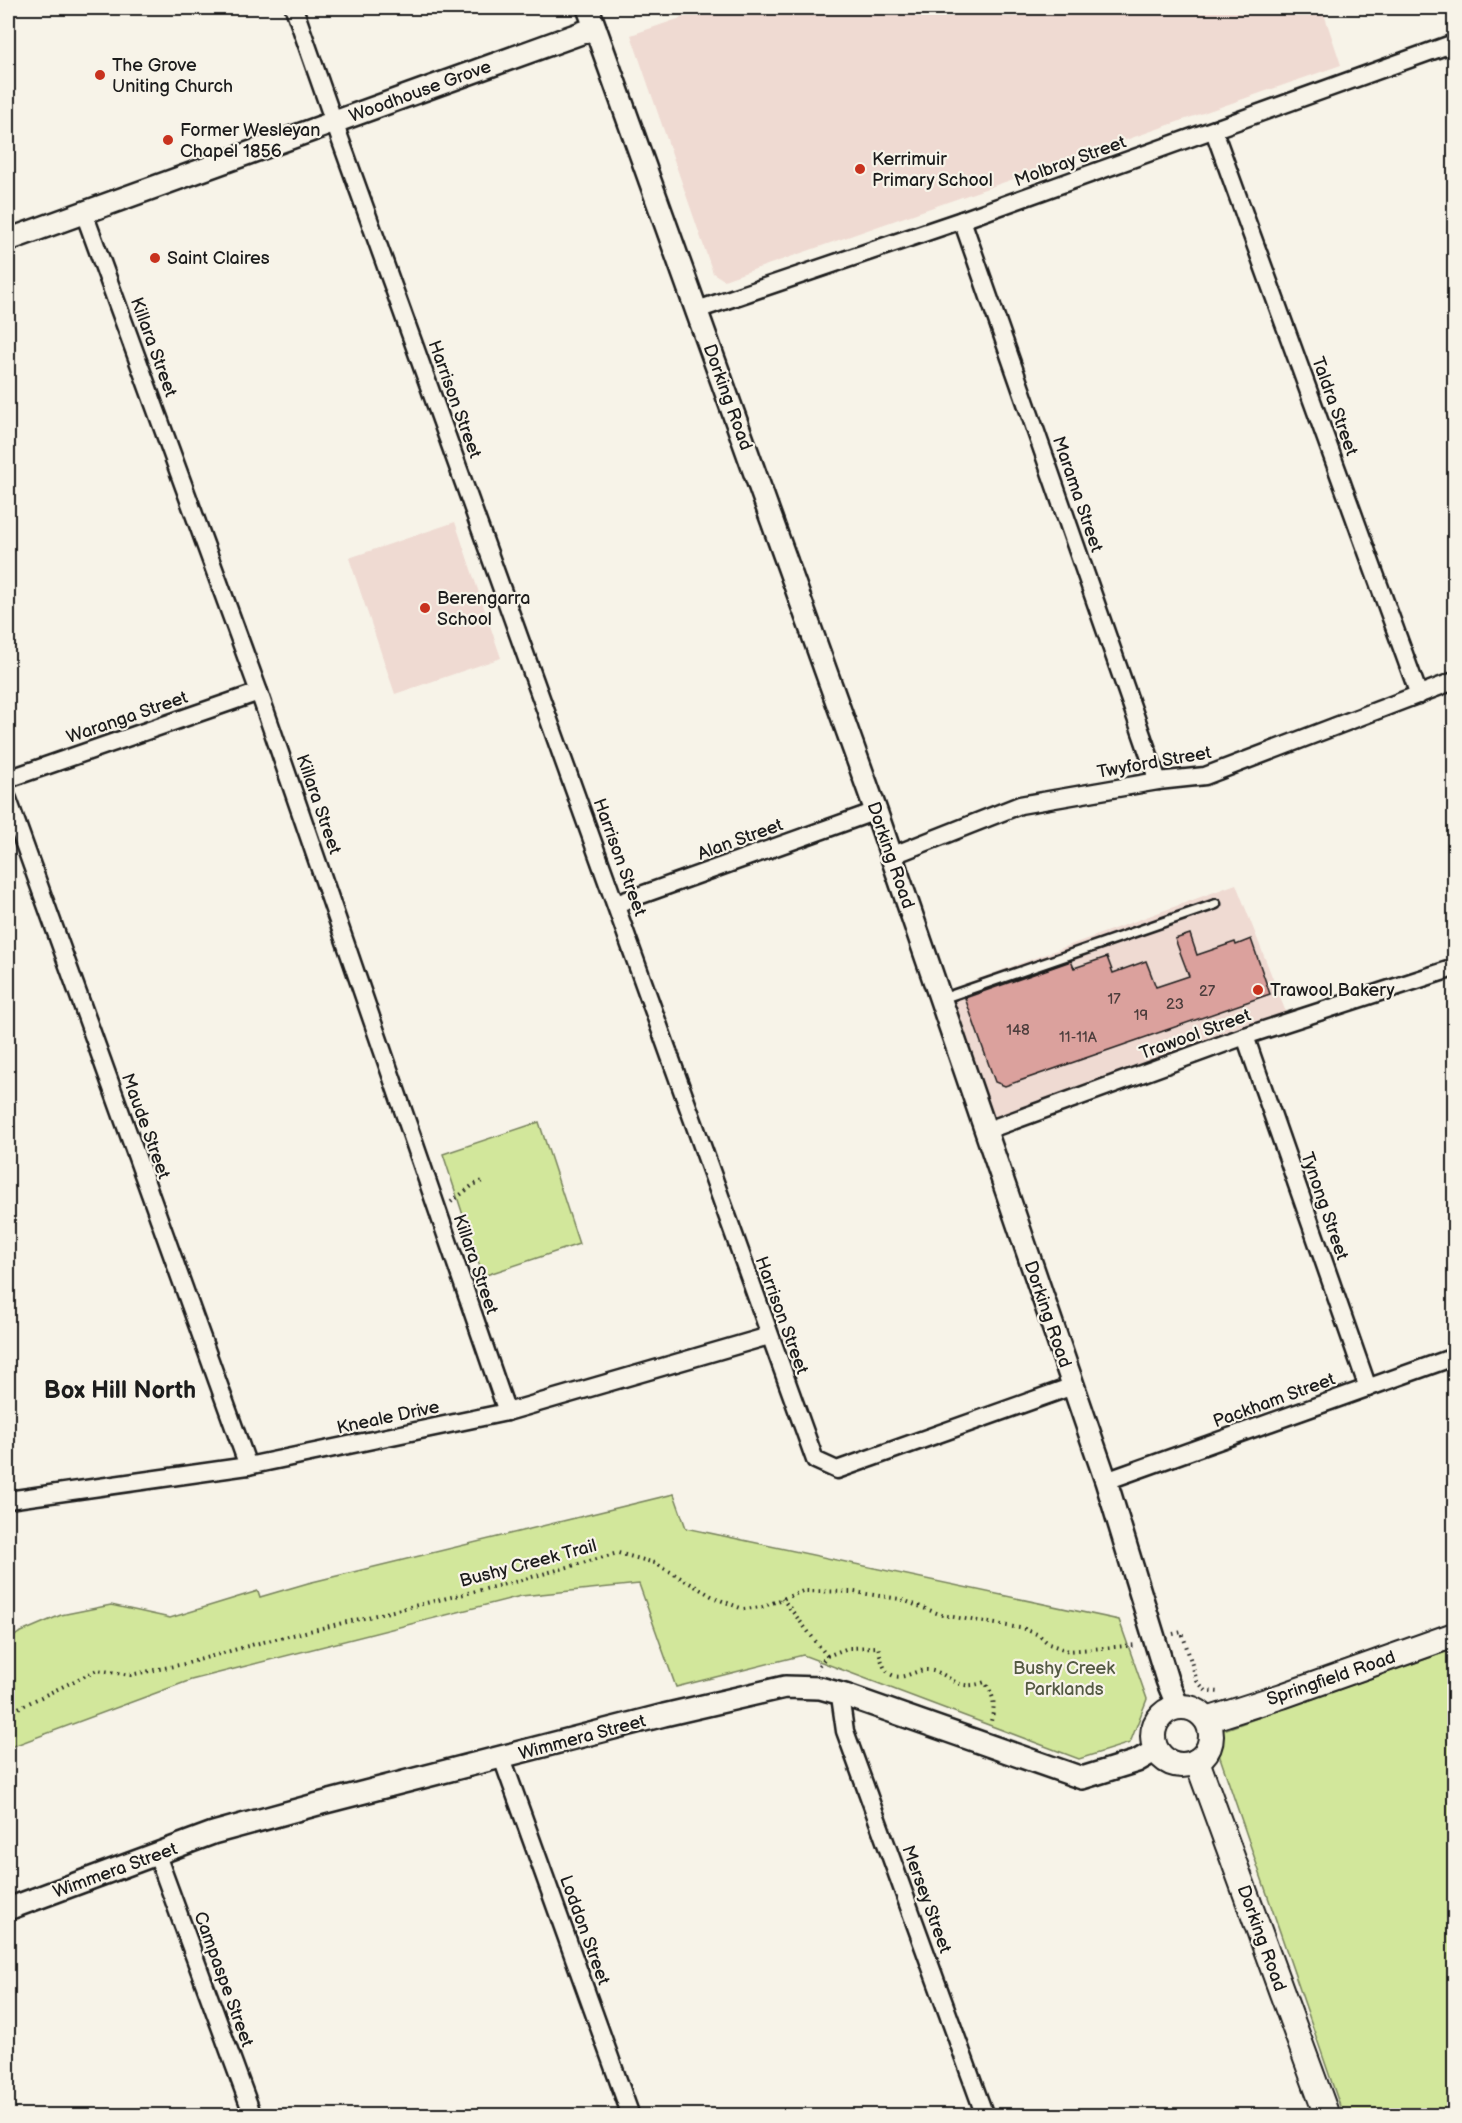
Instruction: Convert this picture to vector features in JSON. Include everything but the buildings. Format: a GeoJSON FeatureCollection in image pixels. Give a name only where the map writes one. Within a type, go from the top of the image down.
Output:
{"type":"FeatureCollection","features":[{"type":"Feature","properties":{"kind":"main road","name":"Springfield Road"},"geometry":{"type":"LineString","coordinates":[[1207,1720],[1455,1635]]}},
{"type":"Feature","properties":{"kind":"main road"},"geometry":{"type":"LineString","coordinates":[[1178,1707],[1191,1708],[1200,1712],[1207,1720],[1212,1735],[1205,1755],[1197,1761],[1180,1765],[1163,1759],[1153,1741],[1154,1726],[1159,1717],[1178,1707]]}},
{"type":"Feature","properties":{"kind":"main road","name":"Dorking Road"},"geometry":{"type":"LineString","coordinates":[[1197,1761],[1327,2115]]}},
{"type":"Feature","properties":{"kind":"street","name":"Harrison Street"},"geometry":{"type":"LineString","coordinates":[[294,8],[815,1460],[837,1470],[1073,1386]]}},
{"type":"Feature","properties":{"kind":"street","name":"Dorking Road"},"geometry":{"type":"LineString","coordinates":[[588,8],[876,812],[1106,1481],[1167,1680],[1178,1707]]}},
{"type":"Feature","properties":{"kind":"street","name":"Woodhouse Grove"},"geometry":{"type":"LineString","coordinates":[[8,240],[595,28]]}},
{"type":"Feature","properties":{"kind":"street","name":"Molbray Street"},"geometry":{"type":"LineString","coordinates":[[697,310],[962,220],[1455,43]]}},
{"type":"Feature","properties":{"kind":"street","name":"Taldra Street"},"geometry":{"type":"LineString","coordinates":[[1214,131],[1419,694]]}},
{"type":"Feature","properties":{"kind":"street","name":"Killara Street"},"geometry":{"type":"LineString","coordinates":[[84,213],[259,692],[507,1412]]}},
{"type":"Feature","properties":{"kind":"street","name":"Marama Street"},"geometry":{"type":"LineString","coordinates":[[962,220],[1158,781]]}},
{"type":"Feature","properties":{"kind":"street","name":"Twyford Street"},"geometry":{"type":"LineString","coordinates":[[891,856],[1020,805],[1158,781],[1205,776],[1455,681]]}},
{"type":"Feature","properties":{"kind":"street","name":"Waranga Street"},"geometry":{"type":"LineString","coordinates":[[8,779],[259,692]]}},
{"type":"Feature","properties":{"kind":"street","name":"Maude Street"},"geometry":{"type":"LineString","coordinates":[[8,799],[248,1466]]}},
{"type":"Feature","properties":{"kind":"street","name":"Alan Street"},"geometry":{"type":"LineString","coordinates":[[616,904],[876,812]]}},
{"type":"Feature","properties":{"kind":"street","name":"Trawool Street"},"geometry":{"type":"LineString","coordinates":[[984,1131],[1245,1036],[1455,968]]}},
{"type":"Feature","properties":{"kind":"street","name":"Tynong Street"},"geometry":{"type":"LineString","coordinates":[[1245,1036],[1368,1388]]}},
{"type":"Feature","properties":{"kind":"street","name":"Kneale Drive"},"geometry":{"type":"LineString","coordinates":[[8,1500],[248,1466],[507,1412],[769,1336]]}},
{"type":"Feature","properties":{"kind":"street","name":"Packham Street"},"geometry":{"type":"LineString","coordinates":[[1106,1481],[1455,1357]]}},
{"type":"Feature","properties":{"kind":"street","name":"Wimmera Street"},"geometry":{"type":"LineString","coordinates":[[8,1909],[213,1833],[664,1715],[785,1687],[820,1688],[845,1695],[1082,1778],[1137,1761],[1156,1750]]}},
{"type":"Feature","properties":{"kind":"street","name":"Mersey Street"},"geometry":{"type":"LineString","coordinates":[[845,1695],[841,1703],[845,1731],[985,2115]]}},
{"type":"Feature","properties":{"kind":"street","name":"Loddon Street"},"geometry":{"type":"LineString","coordinates":[[502,1758],[631,2115]]}},
{"type":"Feature","properties":{"kind":"street","name":"Campaspe Street"},"geometry":{"type":"LineString","coordinates":[[157,1855],[253,2115]]}},
{"type":"Feature","properties":{"kind":"lane"},"geometry":{"type":"LineString","coordinates":[[940,999],[1216,904]]}},
{"type":"Feature","properties":{"kind":"path"},"geometry":{"type":"LineString","coordinates":[[438,1211],[473,1185],[485,1180]]}},
{"type":"Feature","properties":{"kind":"path","name":"Bushy Creek Trail"},"geometry":{"type":"LineString","coordinates":[[8,1713],[97,1670],[130,1675],[184,1664],[255,1644],[514,1582],[618,1553],[655,1563],[715,1598],[743,1609],[762,1607],[803,1591],[854,1592],[900,1599],[942,1615],[1025,1629],[1039,1635],[1050,1644],[1069,1651],[1132,1646],[1182,1632],[1197,1681],[1206,1691],[1217,1692],[1227,1689]]}},
{"type":"Feature","properties":{"kind":"path"},"geometry":{"type":"LineString","coordinates":[[782,1598],[827,1656]]}},
{"type":"Feature","properties":{"kind":"path"},"geometry":{"type":"LineString","coordinates":[[820,1688],[818,1666],[827,1656],[848,1647],[878,1647],[883,1665],[894,1677],[903,1677],[927,1670],[962,1686],[972,1687],[985,1682],[993,1694],[994,1704],[986,1744]]}},
{"type":"Feature","properties":{"kind":"shaded area","name":"Kerrimuir Primary School"},"geometry":{"type":"Polygon","coordinates":[[[710,8],[1322,8],[1341,65],[724,280],[713,273],[631,35],[710,8]]]}},
{"type":"Feature","properties":{"kind":"shaded area","name":"Berengarra School"},"geometry":{"type":"Polygon","coordinates":[[[455,522],[501,658],[395,694],[349,558],[455,522]]]}},
{"type":"Feature","properties":{"kind":"shaded area"},"geometry":{"type":"Polygon","coordinates":[[[1236,884],[1287,1015],[987,1123],[940,993],[1236,884]]]}},
{"type":"Feature","properties":{"kind":"green space"},"geometry":{"type":"Polygon","coordinates":[[[539,1122],[579,1244],[483,1276],[443,1154],[539,1122]]]}},
{"type":"Feature","properties":{"kind":"green space","name":"Bushy Creek Parklands"},"geometry":{"type":"Polygon","coordinates":[[[674,1494],[686,1528],[1119,1620],[1147,1699],[1130,1743],[1079,1759],[803,1655],[676,1687],[639,1584],[521,1596],[191,1680],[8,1748],[8,1641],[19,1633],[61,1615],[111,1605],[170,1618],[258,1591],[260,1597],[308,1583],[674,1494]]]}},
{"type":"Feature","properties":{"kind":"green space"},"geometry":{"type":"Polygon","coordinates":[[[1454,1649],[1454,2115],[1343,2115],[1212,1734],[1454,1649]]]}},
{"type":"Feature","properties":{"kind":"place","name":"The Grove Uniting Church"},"geometry":{"type":"Point","coordinates":[100,75]}},
{"type":"Feature","properties":{"kind":"place","name":"Former Wesleyan Chapel 1856"},"geometry":{"type":"Point","coordinates":[168,140]}},
{"type":"Feature","properties":{"kind":"place","name":"Kerrimuir Primary School"},"geometry":{"type":"Point","coordinates":[860,169]}},
{"type":"Feature","properties":{"kind":"place","name":"Saint Claires"},"geometry":{"type":"Point","coordinates":[155,258]}},
{"type":"Feature","properties":{"kind":"place","name":"Berengarra School"},"geometry":{"type":"Point","coordinates":[425,608]}},
{"type":"Feature","properties":{"kind":"place","name":"Trawool Bakery"},"geometry":{"type":"Point","coordinates":[1258,990]}},
{"type":"Feature","properties":{"kind":"district","name":"Box Hill North"},"geometry":{"type":"Point","coordinates":[120,1390]}}]}
